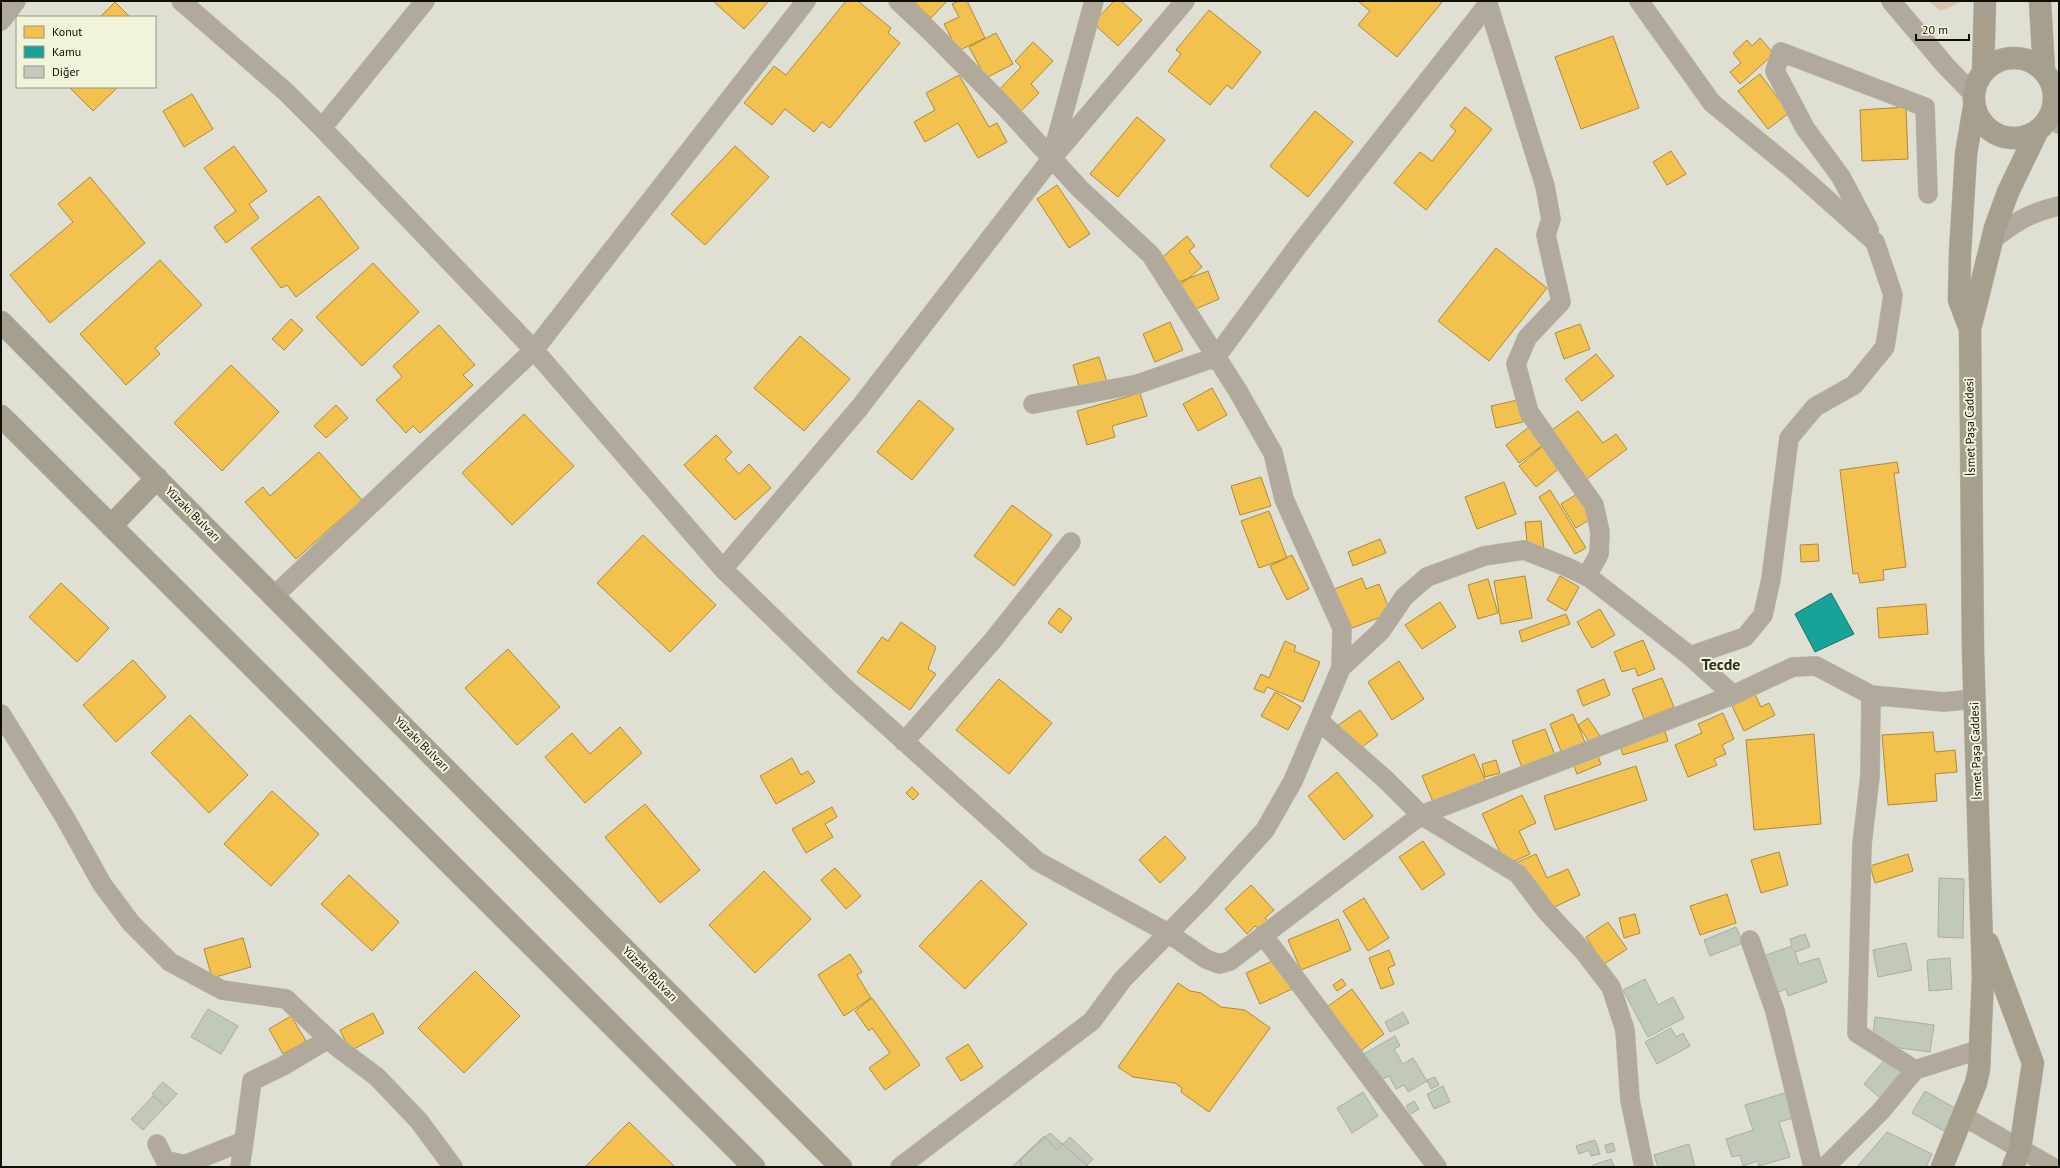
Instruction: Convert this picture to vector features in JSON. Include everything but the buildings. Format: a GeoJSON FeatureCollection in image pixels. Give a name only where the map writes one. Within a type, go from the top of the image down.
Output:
{"type":"FeatureCollection","features":[{"type":"Feature","properties":{"kind":"main road"},"geometry":{"type":"LineString","coordinates":[[1982,73],[1985,1]]}},
{"type":"Feature","properties":{"kind":"main road"},"geometry":{"type":"LineString","coordinates":[[2040,1],[2044,71]]}},
{"type":"Feature","properties":{"kind":"main road"},"geometry":{"type":"LineString","coordinates":[[1970,329],[1959,300],[1961,209],[1965,162],[1974,101],[1977,81],[1982,73],[1995,62],[2008,58],[2021,58],[2034,63],[2044,71],[2051,82],[2054,95],[2055,119],[2048,121],[2038,130],[2026,137],[2013,139],[2000,136],[1988,130],[1979,120],[1974,101]]}},
{"type":"Feature","properties":{"kind":"main road"},"geometry":{"type":"LineString","coordinates":[[1970,329],[1992,240],[2008,192],[2024,163],[2038,130]]}},
{"type":"Feature","properties":{"kind":"main road","name":"Yüzakı Bulvarı"},"geometry":{"type":"LineString","coordinates":[[1,322],[275,595],[841,1167]]}},
{"type":"Feature","properties":{"kind":"main road","name":"İsmet Paşa Caddesi"},"geometry":{"type":"LineString","coordinates":[[1942,1167],[1976,1083],[1980,1049],[1983,977],[1974,699],[1970,329]]}},
{"type":"Feature","properties":{"kind":"main road"},"geometry":{"type":"LineString","coordinates":[[1,416],[754,1167]]}},
{"type":"Feature","properties":{"kind":"main road"},"geometry":{"type":"LineString","coordinates":[[111,526],[157,478]]}},
{"type":"Feature","properties":{"kind":"main road"},"geometry":{"type":"LineString","coordinates":[[1982,926],[2033,1063],[2017,1158]]}},
{"type":"Feature","properties":{"kind":"street"},"geometry":{"type":"LineString","coordinates":[[1,21],[16,1]]}},
{"type":"Feature","properties":{"kind":"street"},"geometry":{"type":"LineString","coordinates":[[181,1],[286,92],[322,128],[534,350],[723,569],[843,686],[1037,861],[1168,932],[1206,959],[1219,964],[1230,961],[1420,815],[1733,695],[1793,667],[1816,666],[1871,695],[1944,702],[1974,699]]}},
{"type":"Feature","properties":{"kind":"street"},"geometry":{"type":"LineString","coordinates":[[322,128],[425,1]]}},
{"type":"Feature","properties":{"kind":"street"},"geometry":{"type":"LineString","coordinates":[[275,595],[534,350],[806,1]]}},
{"type":"Feature","properties":{"kind":"street"},"geometry":{"type":"LineString","coordinates":[[898,1],[932,32],[1080,189],[1151,255],[1238,391],[1273,453],[1284,499],[1342,628],[1341,668],[1293,782],[1265,830],[1123,979],[1092,1021],[900,1167]]}},
{"type":"Feature","properties":{"kind":"street"},"geometry":{"type":"LineString","coordinates":[[1052,158],[1094,1]]}},
{"type":"Feature","properties":{"kind":"street"},"geometry":{"type":"LineString","coordinates":[[723,569],[860,407],[1052,158],[1185,1]]}},
{"type":"Feature","properties":{"kind":"street"},"geometry":{"type":"LineString","coordinates":[[1639,1],[1712,103],[1795,171],[1875,242]]}},
{"type":"Feature","properties":{"kind":"street"},"geometry":{"type":"LineString","coordinates":[[1891,1],[1974,101]]}},
{"type":"Feature","properties":{"kind":"street"},"geometry":{"type":"LineString","coordinates":[[1032,404],[1138,384],[1216,357],[1300,243],[1487,2]]}},
{"type":"Feature","properties":{"kind":"street"},"geometry":{"type":"LineString","coordinates":[[1487,2],[1545,186],[1551,219],[1546,235],[1561,302],[1526,338],[1516,364],[1529,412],[1594,505],[1600,532],[1600,554],[1587,576]]}},
{"type":"Feature","properties":{"kind":"street"},"geometry":{"type":"LineString","coordinates":[[1690,656],[1745,637],[1763,615],[1771,579],[1789,438],[1815,407],[1854,385],[1885,347],[1893,295],[1875,242],[1840,177],[1805,128],[1775,71],[1781,52],[1925,107],[1928,194]]}},
{"type":"Feature","properties":{"kind":"street"},"geometry":{"type":"LineString","coordinates":[[1992,240],[2017,221],[2042,210],[2059,206]]}},
{"type":"Feature","properties":{"kind":"street"},"geometry":{"type":"LineString","coordinates":[[904,742],[994,638],[1071,542]]}},
{"type":"Feature","properties":{"kind":"street"},"geometry":{"type":"LineString","coordinates":[[1341,668],[1381,631],[1404,598],[1427,577],[1484,556],[1524,550],[1587,576],[1690,656],[1733,695]]}},
{"type":"Feature","properties":{"kind":"street"},"geometry":{"type":"LineString","coordinates":[[1871,695],[1870,776],[1862,844],[1857,1033],[1915,1070]]}},
{"type":"Feature","properties":{"kind":"street"},"geometry":{"type":"LineString","coordinates":[[1,714],[64,816],[102,884],[131,922],[170,962],[222,990],[286,999],[328,1039],[377,1077],[420,1121],[453,1167]]}},
{"type":"Feature","properties":{"kind":"street"},"geometry":{"type":"LineString","coordinates":[[1318,721],[1385,779],[1420,815],[1518,874],[1546,911],[1585,953],[1612,987],[1625,1030],[1630,1100],[1644,1167]]}},
{"type":"Feature","properties":{"kind":"street"},"geometry":{"type":"LineString","coordinates":[[1263,935],[1393,1111],[1437,1167]]}},
{"type":"Feature","properties":{"kind":"street"},"geometry":{"type":"LineString","coordinates":[[1750,940],[1775,1011],[1813,1167]]}},
{"type":"Feature","properties":{"kind":"street"},"geometry":{"type":"LineString","coordinates":[[240,1167],[252,1081],[283,1066],[328,1039]]}},
{"type":"Feature","properties":{"kind":"street"},"geometry":{"type":"LineString","coordinates":[[1825,1167],[1882,1111],[1915,1070],[1980,1049]]}},
{"type":"Feature","properties":{"kind":"street"},"geometry":{"type":"LineString","coordinates":[[1963,1116],[2017,1158],[2052,1167]]}},
{"type":"Feature","properties":{"kind":"street"},"geometry":{"type":"LineString","coordinates":[[157,1144],[165,1160],[184,1165],[244,1141]]}},
{"type":"Feature","properties":{"kind":"shaded area"},"geometry":{"type":"Polygon","coordinates":[[[1928,1],[1963,1],[1941,11],[1928,1]]]}},
{"type":"Feature","properties":{"kind":"district","name":"Tecde"},"geometry":{"type":"Point","coordinates":[1721,664]}}]}
